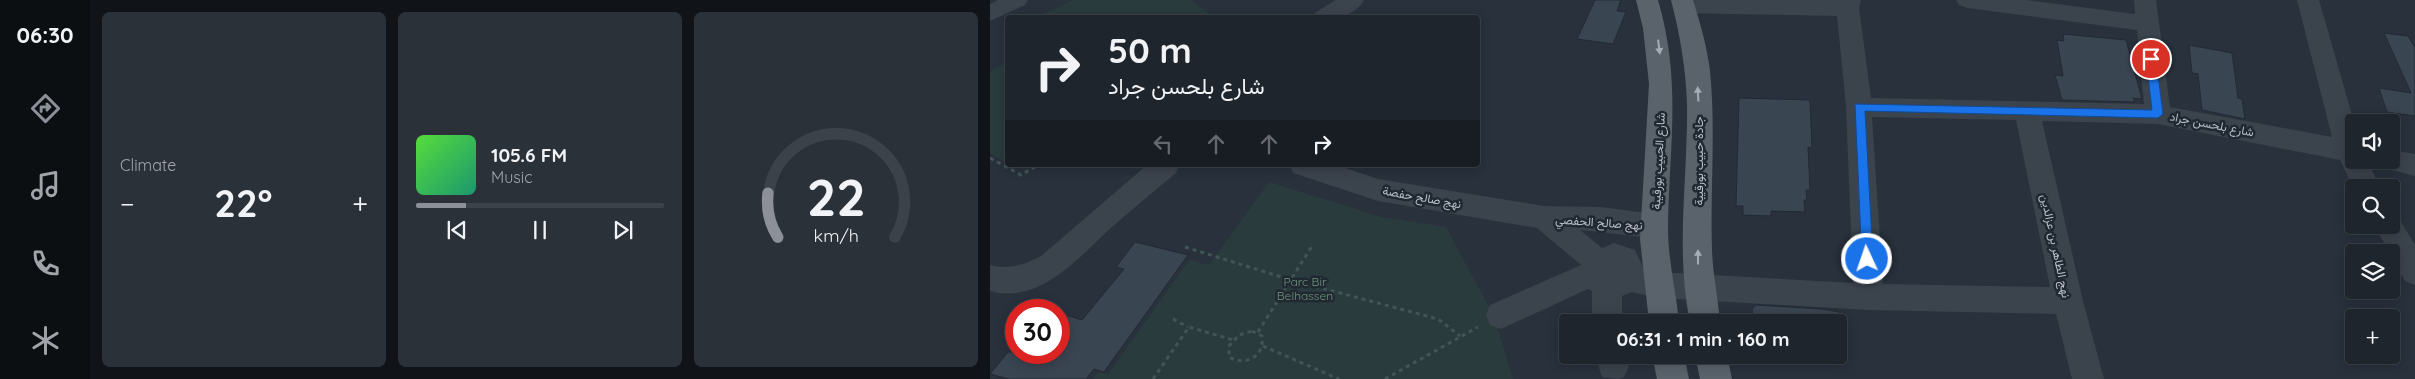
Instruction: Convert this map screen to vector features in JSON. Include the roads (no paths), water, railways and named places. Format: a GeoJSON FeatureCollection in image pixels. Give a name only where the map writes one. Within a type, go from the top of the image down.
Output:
{"type":"FeatureCollection","features":[{"type":"Feature","properties":{"kind":"main road","name":"شارع الحبيب بورقيبة"},"geometry":{"type":"LineString","coordinates":[[1647,0],[1656,26],[1662,75],[1660,149],[1654,233],[1663,314]]}},
{"type":"Feature","properties":{"kind":"main road","name":"جادة حبيب بورقيبة"},"geometry":{"type":"LineString","coordinates":[[1683,2],[1693,37],[1697,80],[1700,134],[1699,286],[1704,314]]}},
{"type":"Feature","properties":{"kind":"main road"},"geometry":{"type":"LineString","coordinates":[[1670,364],[1673,379]]}},
{"type":"Feature","properties":{"kind":"main road"},"geometry":{"type":"LineString","coordinates":[[1714,364],[1716,379]]}},
{"type":"Feature","properties":{"kind":"street"},"geometry":{"type":"LineString","coordinates":[[996,15],[1016,0]]}},
{"type":"Feature","properties":{"kind":"street"},"geometry":{"type":"LineString","coordinates":[[1329,15],[1353,0]]}},
{"type":"Feature","properties":{"kind":"street"},"geometry":{"type":"LineString","coordinates":[[1967,0],[2146,11],[2158,114]]}},
{"type":"Feature","properties":{"kind":"street"},"geometry":{"type":"LineString","coordinates":[[2308,0],[2345,131]]}},
{"type":"Feature","properties":{"kind":"street"},"geometry":{"type":"LineString","coordinates":[[1683,2],[1849,4],[1859,106],[1869,297]]}},
{"type":"Feature","properties":{"kind":"street","name":"شارع بلحسن جراد"},"geometry":{"type":"LineString","coordinates":[[1859,106],[2027,112],[2158,114],[2345,151]]}},
{"type":"Feature","properties":{"kind":"street","name":"نهج الطاهر بن عزالدين"},"geometry":{"type":"LineString","coordinates":[[2027,112],[2068,301],[2088,379]]}},
{"type":"Feature","properties":{"kind":"street"},"geometry":{"type":"LineString","coordinates":[[2400,162],[2415,165]]}},
{"type":"Feature","properties":{"kind":"street"},"geometry":{"type":"LineString","coordinates":[[990,278],[1004,282],[1028,276],[1051,265],[1164,167]]}},
{"type":"Feature","properties":{"kind":"street","name":"نهج صالح حفصة"},"geometry":{"type":"LineString","coordinates":[[1309,167],[1378,190],[1544,218]]}},
{"type":"Feature","properties":{"kind":"street"},"geometry":{"type":"LineString","coordinates":[[1544,218],[1611,271],[1659,285],[1869,297],[2068,301]]}},
{"type":"Feature","properties":{"kind":"street","name":"نهج صالح الحفصي"},"geometry":{"type":"LineString","coordinates":[[1544,218],[1601,219],[1654,233]]}},
{"type":"Feature","properties":{"kind":"street"},"geometry":{"type":"LineString","coordinates":[[1501,315],[1611,271],[1654,233]]}},
{"type":"Feature","properties":{"kind":"street"},"geometry":{"type":"LineString","coordinates":[[2393,234],[2415,272]]}},
{"type":"Feature","properties":{"kind":"street"},"geometry":{"type":"LineString","coordinates":[[1608,314],[1611,271]]}},
{"type":"Feature","properties":{"kind":"park label","name":"Parc Bir Belhassen"},"geometry":{"type":"Point","coordinates":[1305,288]}}]}
